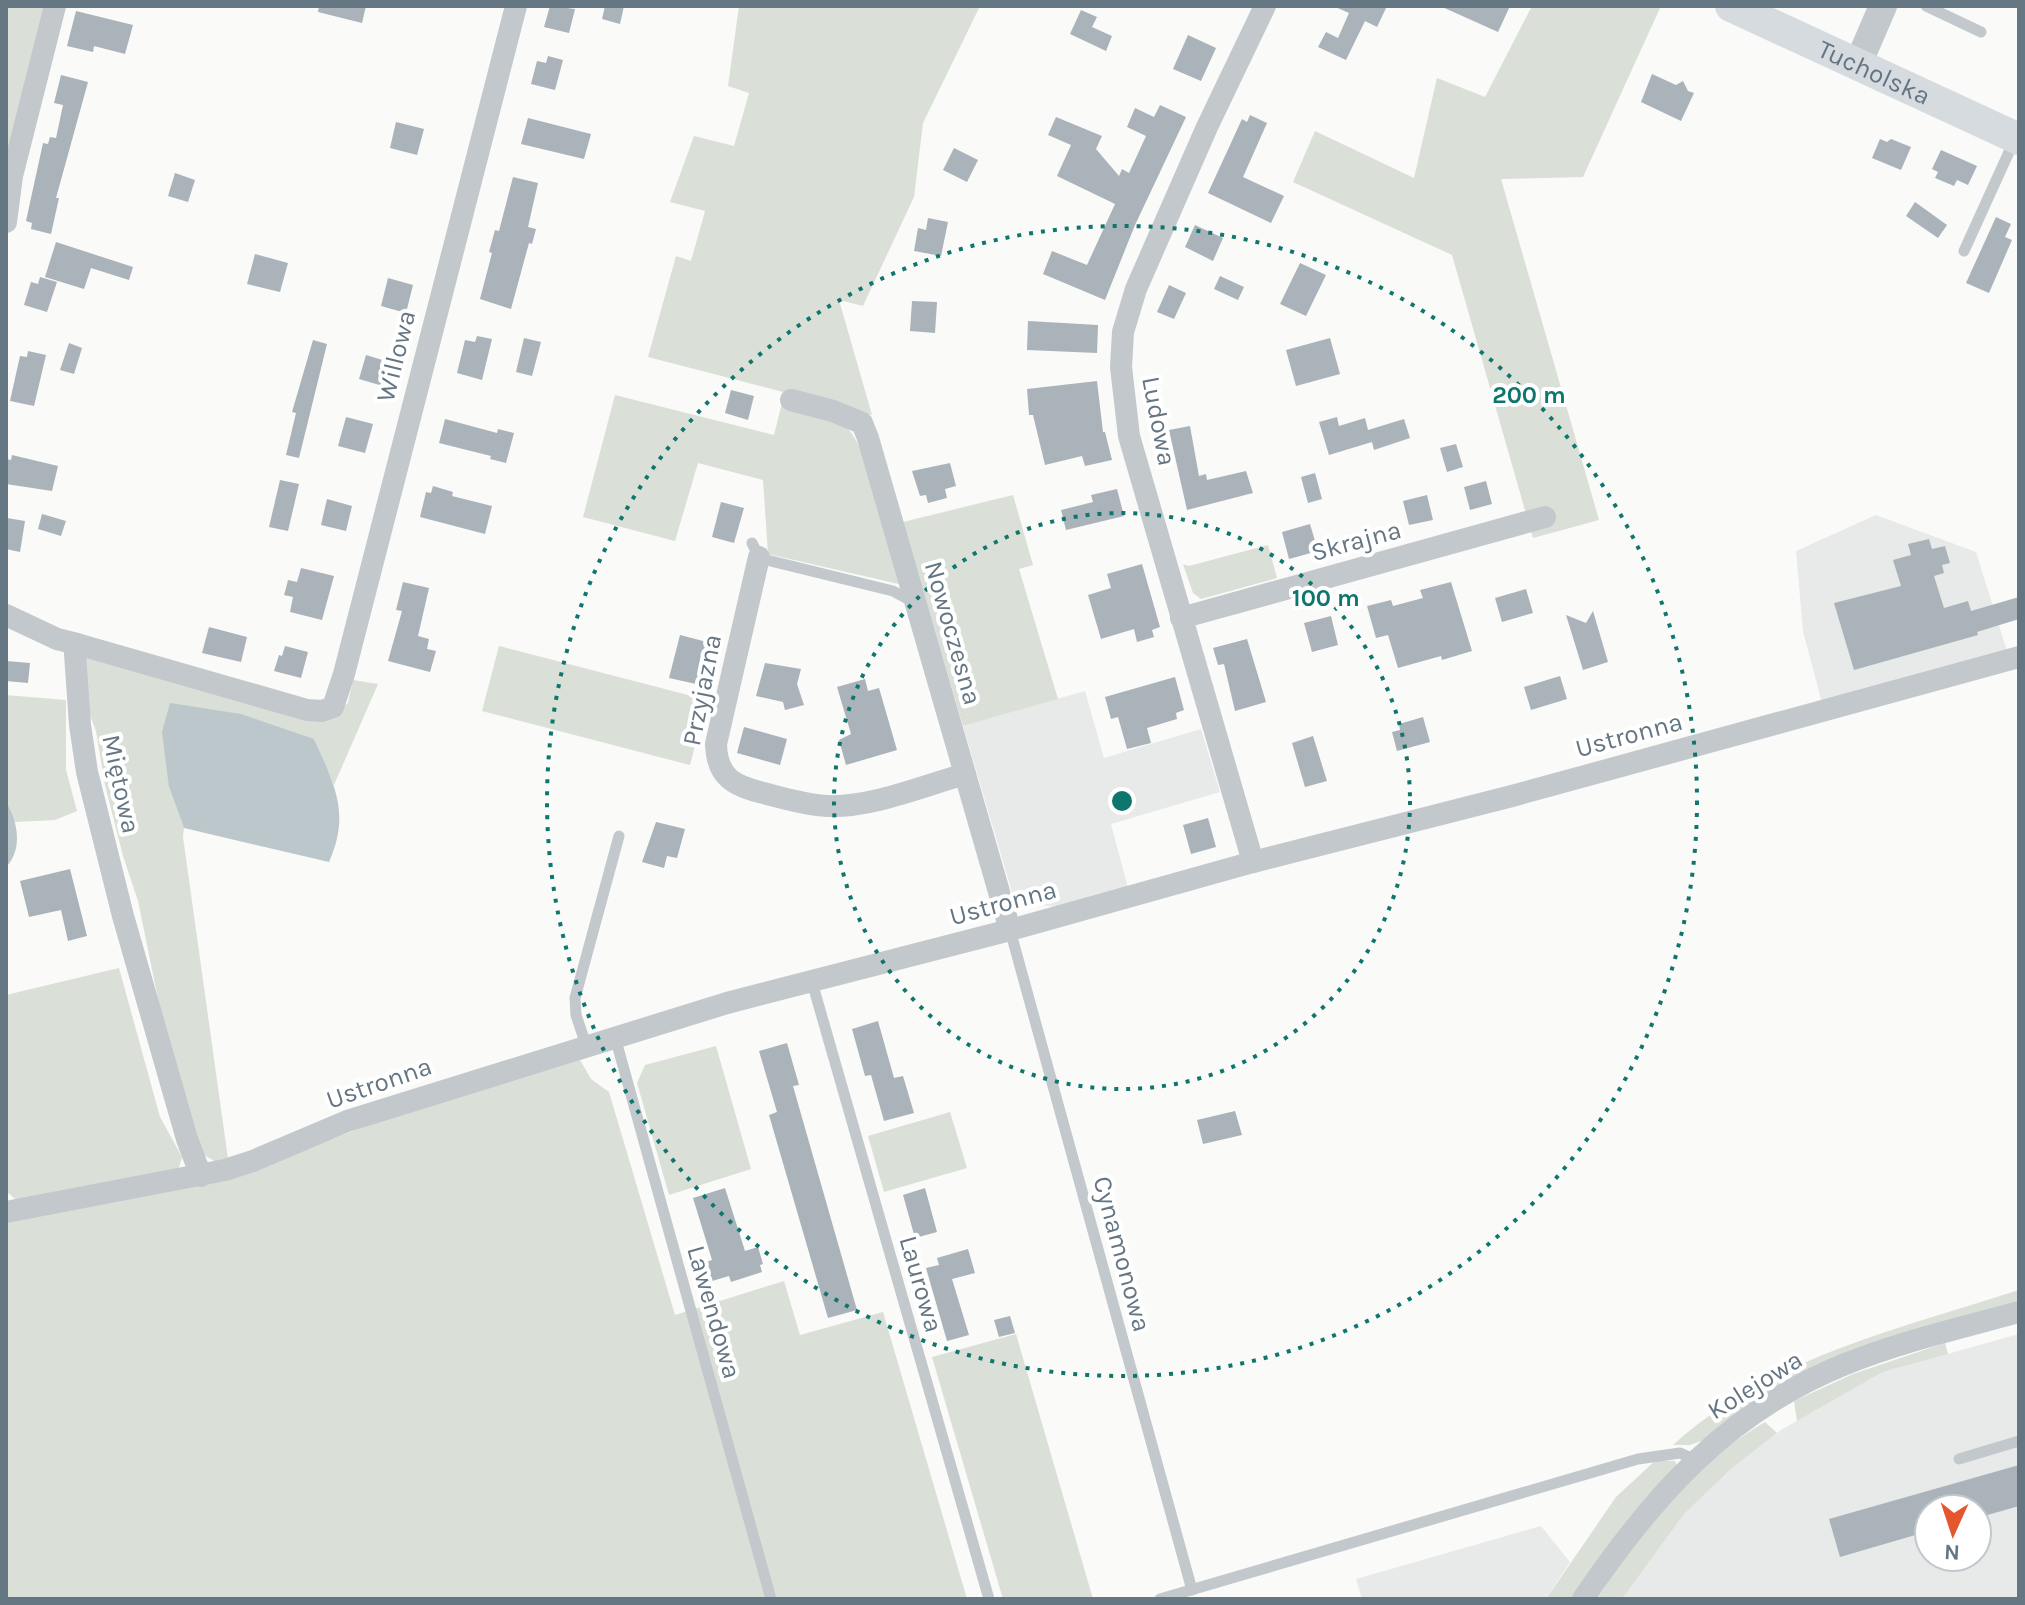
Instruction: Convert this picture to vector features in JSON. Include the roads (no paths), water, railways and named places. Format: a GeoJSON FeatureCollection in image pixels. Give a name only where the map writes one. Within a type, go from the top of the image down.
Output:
{"type":"FeatureCollection","features":[{"type":"Feature","properties":{"kind":"main road","name":"Tucholska"},"geometry":{"type":"LineString","coordinates":[[1731,6],[2017,138]]}},
{"type":"Feature","properties":{"kind":"street"},"geometry":{"type":"LineString","coordinates":[[6,222],[12,176],[55,6]]}},
{"type":"Feature","properties":{"kind":"street","name":"Willowa"},"geometry":{"type":"LineString","coordinates":[[77,644],[307,710],[322,711],[333,707],[516,6]]}},
{"type":"Feature","properties":{"kind":"street","name":"Ludowa"},"geometry":{"type":"LineString","coordinates":[[1253,862],[1129,436],[1121,367],[1123,332],[1142,275],[1207,127],[1265,6]]}},
{"type":"Feature","properties":{"kind":"street"},"geometry":{"type":"LineString","coordinates":[[1858,64],[1883,6]]}},
{"type":"Feature","properties":{"kind":"street","name":"Nowoczesna"},"geometry":{"type":"LineString","coordinates":[[791,400],[833,411],[862,423],[1010,930]]}},
{"type":"Feature","properties":{"kind":"street","name":"Skrajna"},"geometry":{"type":"LineString","coordinates":[[1181,618],[1545,517]]}},
{"type":"Feature","properties":{"kind":"street","name":"Przyjazna"},"geometry":{"type":"LineString","coordinates":[[756,550],[716,744],[716,760],[721,772],[748,789],[827,806],[862,803],[965,774]]}},
{"type":"Feature","properties":{"kind":"street"},"geometry":{"type":"LineString","coordinates":[[6,615],[57,639],[77,644]]}},
{"type":"Feature","properties":{"kind":"street","name":"Miętowa"},"geometry":{"type":"LineString","coordinates":[[77,644],[79,711],[87,772],[123,916],[187,1139],[201,1176]]}},
{"type":"Feature","properties":{"kind":"street","name":"Ustronna"},"geometry":{"type":"LineString","coordinates":[[6,1212],[201,1176],[253,1161],[347,1121],[727,1003],[1512,796],[2019,657]]}},
{"type":"Feature","properties":{"kind":"street","name":"Kolejowa"},"geometry":{"type":"LineString","coordinates":[[1583,1599],[1624,1539],[1697,1460],[1711,1446],[1784,1394],[1842,1365],[2019,1312]]}},
{"type":"Feature","properties":{"kind":"lane"},"geometry":{"type":"LineString","coordinates":[[1926,6],[1981,32]]}},
{"type":"Feature","properties":{"kind":"lane"},"geometry":{"type":"LineString","coordinates":[[1964,251],[2017,138]]}},
{"type":"Feature","properties":{"kind":"lane"},"geometry":{"type":"LineString","coordinates":[[756,550],[893,591],[916,604]]}},
{"type":"Feature","properties":{"kind":"lane"},"geometry":{"type":"LineString","coordinates":[[586,1045],[576,1015],[575,998],[619,836]]}},
{"type":"Feature","properties":{"kind":"lane","name":"Cynamonowa"},"geometry":{"type":"LineString","coordinates":[[1010,930],[1192,1590]]}},
{"type":"Feature","properties":{"kind":"lane","name":"Laurowa"},"geometry":{"type":"LineString","coordinates":[[812,982],[989,1599]]}},
{"type":"Feature","properties":{"kind":"lane","name":"Lawendowa"},"geometry":{"type":"LineString","coordinates":[[615,1037],[771,1599]]}},
{"type":"Feature","properties":{"kind":"lane"},"geometry":{"type":"LineString","coordinates":[[1959,1459],[2019,1441]]}},
{"type":"Feature","properties":{"kind":"lane"},"geometry":{"type":"LineString","coordinates":[[1160,1599],[1638,1459],[1680,1453],[1697,1460]]}}]}
